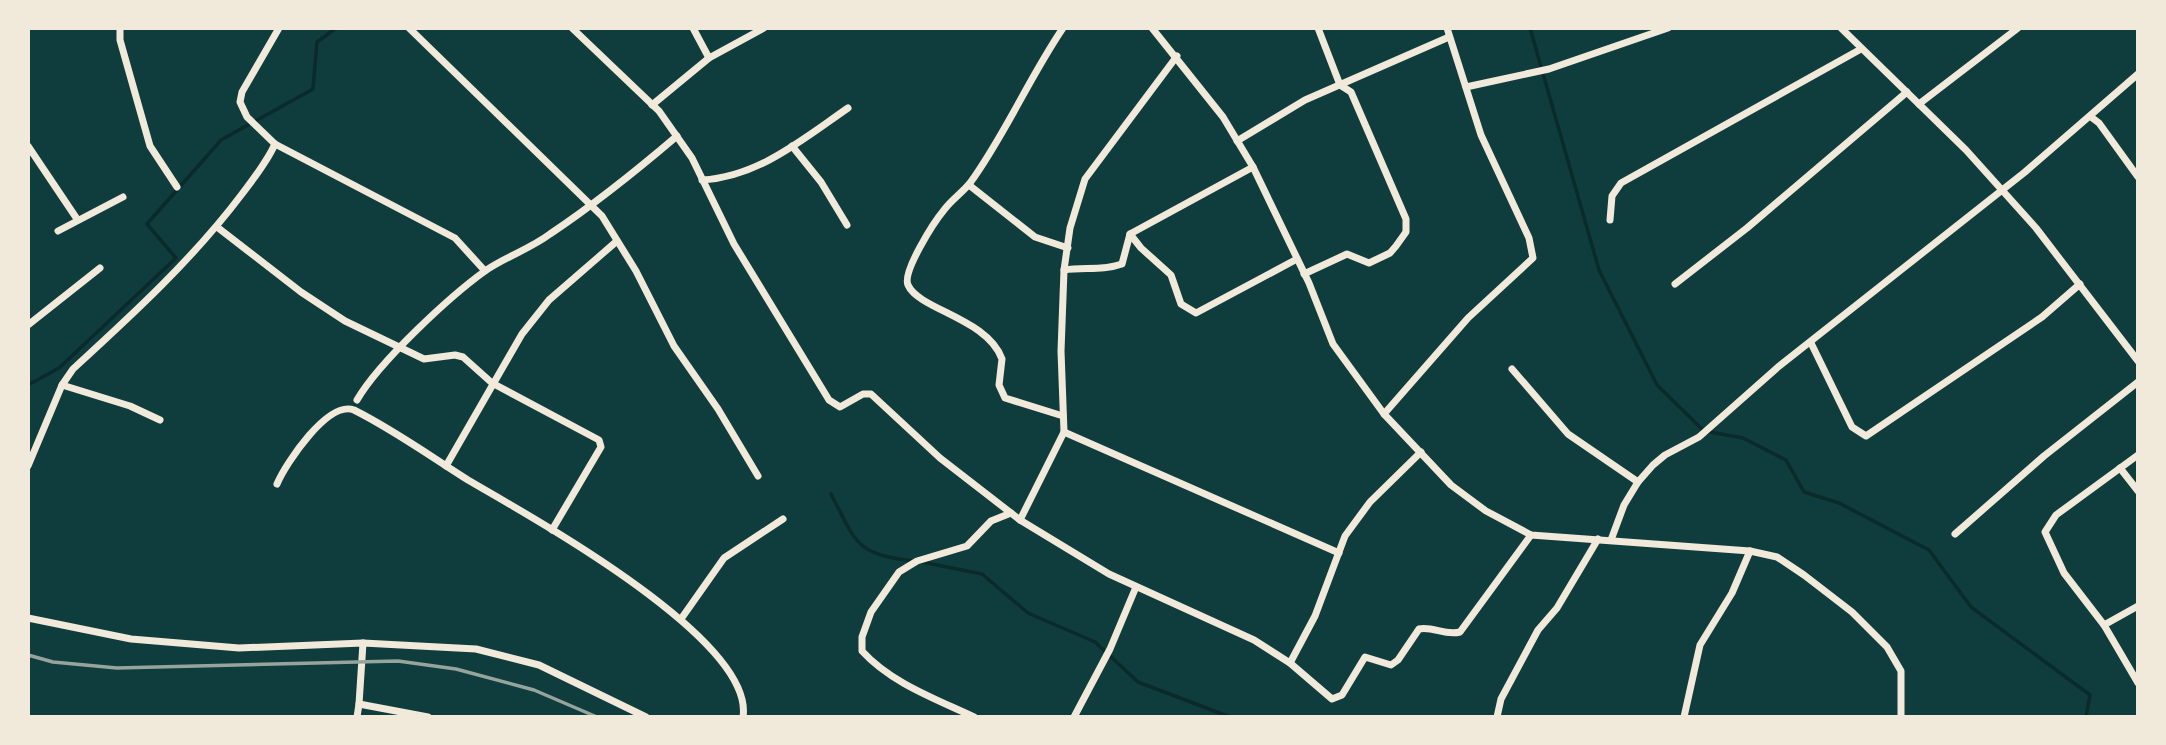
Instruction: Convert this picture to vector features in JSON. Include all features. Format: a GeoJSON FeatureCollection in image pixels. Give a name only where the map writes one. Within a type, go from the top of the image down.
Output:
{"type":"FeatureCollection","features":[{"type":"Feature","properties":{"kind":"street"},"geometry":{"type":"LineString","coordinates":[[120,28],[120,40],[150,146],[177,187]]}},
{"type":"Feature","properties":{"kind":"street"},"geometry":{"type":"LineString","coordinates":[[279,28],[242,92],[240,102],[247,117],[275,144],[455,239],[485,271]]}},
{"type":"Feature","properties":{"kind":"street"},"geometry":{"type":"LineString","coordinates":[[409,28],[592,205],[617,241],[674,346],[718,409],[758,476]]}},
{"type":"Feature","properties":{"kind":"street"},"geometry":{"type":"LineString","coordinates":[[573,28],[652,104],[677,136],[692,158],[734,244],[829,400],[840,407],[863,394],[871,394],[940,458],[1020,520],[1136,587],[1254,640],[1290,663],[1326,695],[1337,699],[1365,657],[1391,665],[1398,660],[1419,629],[1426,628],[1442,634],[1460,632],[1531,535]]}},
{"type":"Feature","properties":{"kind":"street"},"geometry":{"type":"LineString","coordinates":[[693,28],[709,58]]}},
{"type":"Feature","properties":{"kind":"street"},"geometry":{"type":"LineString","coordinates":[[652,104],[709,58],[764,28]]}},
{"type":"Feature","properties":{"kind":"street"},"geometry":{"type":"LineString","coordinates":[[1063,28],[969,185],[944,210],[913,260],[907,278],[909,287],[924,301],[951,313],[989,339],[1002,359],[999,385],[1005,398],[1063,416]]}},
{"type":"Feature","properties":{"kind":"street"},"geometry":{"type":"LineString","coordinates":[[1152,28],[1177,57],[1253,167],[1297,258],[1333,344],[1384,414],[1460,492],[1486,511],[1531,535],[1750,551],[1777,557],[1852,612],[1887,647],[1901,671],[1901,717]]}},
{"type":"Feature","properties":{"kind":"street"},"geometry":{"type":"LineString","coordinates":[[1304,274],[1347,254],[1369,263],[1390,253],[1406,232],[1406,219],[1384,173],[1372,135],[1351,92],[1340,85],[1318,28]]}},
{"type":"Feature","properties":{"kind":"street"},"geometry":{"type":"LineString","coordinates":[[1642,28],[1646,37]]}},
{"type":"Feature","properties":{"kind":"street"},"geometry":{"type":"LineString","coordinates":[[1466,87],[1549,69],[1668,28]]}},
{"type":"Feature","properties":{"kind":"street"},"geometry":{"type":"LineString","coordinates":[[1841,28],[2002,190],[2080,284],[2138,361]]}},
{"type":"Feature","properties":{"kind":"street"},"geometry":{"type":"LineString","coordinates":[[1919,104],[2016,29]]}},
{"type":"Feature","properties":{"kind":"street"},"geometry":{"type":"LineString","coordinates":[[1237,141],[1305,100],[1448,32],[1481,135],[1530,238],[1532,258],[1468,318],[1417,373],[1384,414]]}},
{"type":"Feature","properties":{"kind":"street"},"geometry":{"type":"LineString","coordinates":[[1610,220],[1612,196],[1621,183],[1861,49]]}},
{"type":"Feature","properties":{"kind":"street"},"geometry":{"type":"LineString","coordinates":[[1020,520],[1065,432],[1061,351],[1064,270],[1070,228],[1086,179],[1177,57]]}},
{"type":"Feature","properties":{"kind":"street"},"geometry":{"type":"LineString","coordinates":[[1611,540],[1624,505],[1638,482],[1665,455],[1699,437],[2091,117],[2138,75]]}},
{"type":"Feature","properties":{"kind":"street"},"geometry":{"type":"LineString","coordinates":[[1675,284],[1727,246],[1907,92]]}},
{"type":"Feature","properties":{"kind":"street"},"geometry":{"type":"LineString","coordinates":[[702,180],[736,175],[792,146],[848,108]]}},
{"type":"Feature","properties":{"kind":"street"},"geometry":{"type":"LineString","coordinates":[[2091,117],[2099,123],[2138,177]]}},
{"type":"Feature","properties":{"kind":"street"},"geometry":{"type":"LineString","coordinates":[[357,400],[401,349],[457,293],[485,271],[546,237],[592,205],[677,136]]}},
{"type":"Feature","properties":{"kind":"street"},"geometry":{"type":"LineString","coordinates":[[28,466],[62,385],[73,369],[166,283],[216,227],[260,170],[275,144]]}},
{"type":"Feature","properties":{"kind":"street"},"geometry":{"type":"LineString","coordinates":[[28,146],[77,219]]}},
{"type":"Feature","properties":{"kind":"street"},"geometry":{"type":"LineString","coordinates":[[792,146],[821,182],[847,225]]}},
{"type":"Feature","properties":{"kind":"street"},"geometry":{"type":"LineString","coordinates":[[1064,270],[1085,267],[1103,271],[1122,264],[1129,234],[1253,167]]}},
{"type":"Feature","properties":{"kind":"street"},"geometry":{"type":"LineString","coordinates":[[969,185],[1035,237],[1068,248]]}},
{"type":"Feature","properties":{"kind":"street"},"geometry":{"type":"LineString","coordinates":[[58,231],[123,197]]}},
{"type":"Feature","properties":{"kind":"street"},"geometry":{"type":"LineString","coordinates":[[216,227],[334,314],[428,360],[455,355],[463,357],[492,383],[600,440],[601,447],[552,530]]}},
{"type":"Feature","properties":{"kind":"street"},"geometry":{"type":"LineString","coordinates":[[1129,234],[1171,275],[1181,304],[1196,313],[1297,258]]}},
{"type":"Feature","properties":{"kind":"street"},"geometry":{"type":"LineString","coordinates":[[446,466],[522,334],[549,300],[617,241]]}},
{"type":"Feature","properties":{"kind":"street"},"geometry":{"type":"LineString","coordinates":[[28,325],[100,268]]}},
{"type":"Feature","properties":{"kind":"street"},"geometry":{"type":"LineString","coordinates":[[1811,343],[1852,427],[1866,436],[2042,317],[2080,284]]}},
{"type":"Feature","properties":{"kind":"street"},"geometry":{"type":"LineString","coordinates":[[1512,369],[1568,434],[1638,482]]}},
{"type":"Feature","properties":{"kind":"street"},"geometry":{"type":"LineString","coordinates":[[1955,534],[2044,456],[2138,382]]}},
{"type":"Feature","properties":{"kind":"street"},"geometry":{"type":"LineString","coordinates":[[62,385],[130,406],[160,419]]}},
{"type":"Feature","properties":{"kind":"street"},"geometry":{"type":"LineString","coordinates":[[277,484],[301,444],[339,410],[347,407],[584,549],[681,619],[717,655],[732,675],[742,694],[743,717]]}},
{"type":"Feature","properties":{"kind":"street"},"geometry":{"type":"LineString","coordinates":[[1065,432],[1339,554]]}},
{"type":"Feature","properties":{"kind":"street"},"geometry":{"type":"LineString","coordinates":[[1290,663],[1315,615],[1345,536],[1370,502],[1421,452]]}},
{"type":"Feature","properties":{"kind":"street"},"geometry":{"type":"LineString","coordinates":[[2138,455],[2056,515],[2045,532],[2064,573],[2104,625],[2138,683]]}},
{"type":"Feature","properties":{"kind":"street"},"geometry":{"type":"LineString","coordinates":[[2120,468],[2138,491]]}},
{"type":"Feature","properties":{"kind":"street"},"geometry":{"type":"LineString","coordinates":[[974,717],[894,678],[872,663],[862,651],[862,637],[871,612],[899,572],[917,561],[967,546],[991,522],[1011,513]]}},
{"type":"Feature","properties":{"kind":"street"},"geometry":{"type":"LineString","coordinates":[[681,619],[724,558],[783,519]]}},
{"type":"Feature","properties":{"kind":"street"},"geometry":{"type":"LineString","coordinates":[[1497,717],[1501,699],[1538,630],[1557,608],[1598,539]]}},
{"type":"Feature","properties":{"kind":"street"},"geometry":{"type":"LineString","coordinates":[[1684,717],[1693,665],[1700,645],[1732,593],[1750,551]]}},
{"type":"Feature","properties":{"kind":"street"},"geometry":{"type":"LineString","coordinates":[[1074,717],[1104,662],[1136,587]]}},
{"type":"Feature","properties":{"kind":"street"},"geometry":{"type":"LineString","coordinates":[[2104,625],[2138,606]]}},
{"type":"Feature","properties":{"kind":"street"},"geometry":{"type":"LineString","coordinates":[[28,618],[131,639],[211,646],[363,643],[476,649],[539,665],[646,717]]}},
{"type":"Feature","properties":{"kind":"street"},"geometry":{"type":"LineString","coordinates":[[357,717],[363,643]]}},
{"type":"Feature","properties":{"kind":"street"},"geometry":{"type":"LineString","coordinates":[[359,704],[428,717]]}},
{"type":"Feature","properties":{"kind":"waterway"},"geometry":{"type":"LineString","coordinates":[[28,385],[59,368],[176,258],[147,224],[221,140],[313,89],[317,42],[336,28]]}},
{"type":"Feature","properties":{"kind":"waterway"},"geometry":{"type":"LineString","coordinates":[[1530,28],[1599,270],[1657,385],[1704,431],[1743,438],[1786,460],[1804,492],[1839,503],[1929,550],[1971,607],[2090,695],[2086,717]]}},
{"type":"Feature","properties":{"kind":"waterway"},"geometry":{"type":"LineString","coordinates":[[831,494],[860,544],[880,555],[914,561]]}},
{"type":"Feature","properties":{"kind":"waterway"},"geometry":{"type":"LineString","coordinates":[[922,562],[982,574],[1028,613],[1095,642],[1138,682],[1230,717]]}},
{"type":"Feature","properties":{"kind":"railway"},"geometry":{"type":"LineString","coordinates":[[28,655],[53,662],[117,668],[398,661],[456,669],[534,690],[597,717]]}}]}
